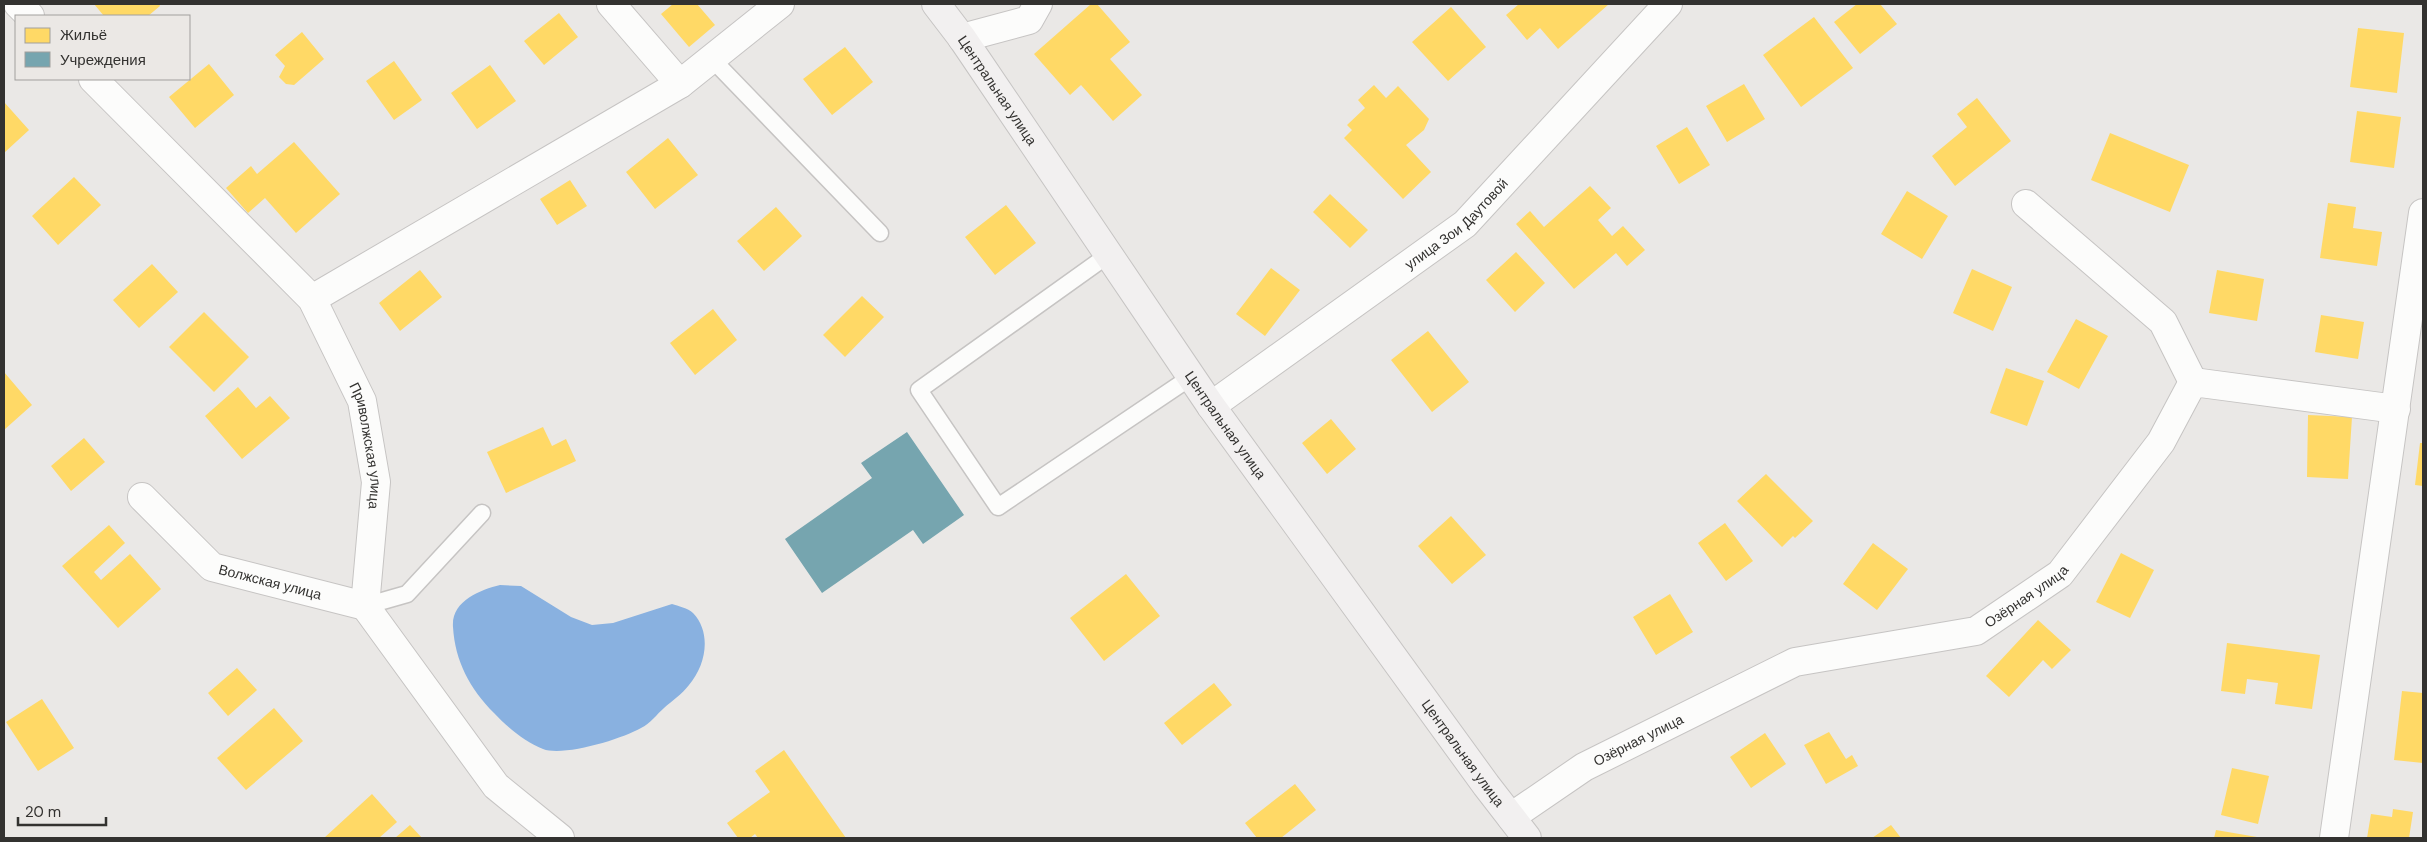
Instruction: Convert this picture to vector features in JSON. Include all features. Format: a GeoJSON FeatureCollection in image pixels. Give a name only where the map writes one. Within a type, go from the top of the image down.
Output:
{"type":"FeatureCollection","features":[{"type":"Feature","properties":{"kind":"street"},"geometry":{"type":"LineString","coordinates":[[18,4],[29,15]]}},
{"type":"Feature","properties":{"kind":"street"},"geometry":{"type":"LineString","coordinates":[[611,4],[680,84]]}},
{"type":"Feature","properties":{"kind":"street"},"geometry":{"type":"LineString","coordinates":[[312,299],[680,84],[780,4]]}},
{"type":"Feature","properties":{"kind":"street","name":"Центральная улица"},"geometry":{"type":"LineString","coordinates":[[936,4],[962,38],[1211,406],[1527,838]]}},
{"type":"Feature","properties":{"kind":"street"},"geometry":{"type":"LineString","coordinates":[[962,38],[1029,20],[1038,4]]}},
{"type":"Feature","properties":{"kind":"street","name":"улица Зои Даутовой"},"geometry":{"type":"LineString","coordinates":[[1211,406],[1465,224],[1668,4]]}},
{"type":"Feature","properties":{"kind":"street","name":"Приволжская улица"},"geometry":{"type":"LineString","coordinates":[[93,80],[312,299],[362,401],[376,482],[365,606]]}},
{"type":"Feature","properties":{"kind":"street"},"geometry":{"type":"LineString","coordinates":[[2026,204],[2163,322],[2193,382],[2396,409]]}},
{"type":"Feature","properties":{"kind":"street"},"geometry":{"type":"LineString","coordinates":[[2334,838],[2423,213]]}},
{"type":"Feature","properties":{"kind":"street","name":"Озёрная улица"},"geometry":{"type":"LineString","coordinates":[[1511,817],[1584,767],[1795,662],[1976,632],[2060,574],[2161,442],[2193,382]]}},
{"type":"Feature","properties":{"kind":"street","name":"Волжская улица"},"geometry":{"type":"LineString","coordinates":[[142,497],[212,568],[365,606]]}},
{"type":"Feature","properties":{"kind":"street"},"geometry":{"type":"LineString","coordinates":[[365,606],[496,786],[560,838]]}},
{"type":"Feature","properties":{"kind":"lane"},"geometry":{"type":"LineString","coordinates":[[712,59],[880,233]]}},
{"type":"Feature","properties":{"kind":"lane"},"geometry":{"type":"LineString","coordinates":[[1108,255],[919,390],[998,507],[1191,377]]}},
{"type":"Feature","properties":{"kind":"lane"},"geometry":{"type":"LineString","coordinates":[[365,606],[407,594],[482,513]]}},
{"type":"Feature","properties":{"kind":"water"},"geometry":{"type":"Polygon","coordinates":[[[500,585],[521,586],[571,617],[592,625],[613,623],[672,604],[686,608],[693,613],[703,630],[705,639],[703,659],[689,685],[641,728],[607,742],[578,749],[552,751],[543,749],[517,734],[485,704],[465,674],[457,651],[453,627],[457,610],[468,598],[500,585]]]}},
{"type":"Feature","properties":{"kind":"building: Жильё"},"geometry":{"type":"Polygon","coordinates":[[[94,4],[159,4],[160,6],[149,15],[103,15],[94,4]]]}},
{"type":"Feature","properties":{"kind":"building: Жильё"},"geometry":{"type":"Polygon","coordinates":[[[673,4],[697,4],[715,25],[689,47],[661,14],[673,4]]]}},
{"type":"Feature","properties":{"kind":"building: Жильё"},"geometry":{"type":"Polygon","coordinates":[[[1091,4],[1097,4],[1130,42],[1110,59],[1142,95],[1113,121],[1081,85],[1070,95],[1034,54],[1091,4]]]}},
{"type":"Feature","properties":{"kind":"building: Жильё"},"geometry":{"type":"Polygon","coordinates":[[[1519,4],[1609,4],[1558,49],[1540,28],[1527,40],[1506,15],[1519,4]]]}},
{"type":"Feature","properties":{"kind":"building: Жильё"},"geometry":{"type":"Polygon","coordinates":[[[1857,4],[1880,4],[1897,24],[1860,54],[1834,22],[1857,4]]]}},
{"type":"Feature","properties":{"kind":"building: Жильё"},"geometry":{"type":"Polygon","coordinates":[[[1451,7],[1486,47],[1448,81],[1412,42],[1451,7]]]}},
{"type":"Feature","properties":{"kind":"building: Жильё"},"geometry":{"type":"Polygon","coordinates":[[[559,13],[578,37],[544,65],[524,41],[559,13]]]}},
{"type":"Feature","properties":{"kind":"building: Жильё"},"geometry":{"type":"Polygon","coordinates":[[[1814,17],[1853,68],[1801,107],[1763,55],[1814,17]]]}},
{"type":"Feature","properties":{"kind":"building: Жильё"},"geometry":{"type":"Polygon","coordinates":[[[2358,28],[2404,33],[2397,93],[2350,87],[2358,28]]]}},
{"type":"Feature","properties":{"kind":"building: Жильё"},"geometry":{"type":"Polygon","coordinates":[[[302,32],[324,59],[294,85],[286,84],[279,77],[285,66],[275,55],[302,32]]]}},
{"type":"Feature","properties":{"kind":"building: Жильё"},"geometry":{"type":"Polygon","coordinates":[[[845,47],[873,82],[832,115],[803,79],[845,47]]]}},
{"type":"Feature","properties":{"kind":"building: Жильё"},"geometry":{"type":"Polygon","coordinates":[[[394,61],[422,100],[394,120],[366,81],[394,61]]]}},
{"type":"Feature","properties":{"kind":"building: Жильё"},"geometry":{"type":"Polygon","coordinates":[[[209,64],[234,95],[195,128],[169,97],[209,64]]]}},
{"type":"Feature","properties":{"kind":"building: Жильё"},"geometry":{"type":"Polygon","coordinates":[[[490,65],[516,101],[477,129],[451,93],[490,65]]]}},
{"type":"Feature","properties":{"kind":"building: Жильё"},"geometry":{"type":"Polygon","coordinates":[[[1744,84],[1765,119],[1727,142],[1706,106],[1744,84]]]}},
{"type":"Feature","properties":{"kind":"building: Жильё"},"geometry":{"type":"Polygon","coordinates":[[[1374,85],[1386,98],[1398,86],[1429,119],[1424,130],[1406,145],[1431,172],[1403,199],[1344,138],[1352,130],[1347,125],[1365,108],[1358,100],[1374,85]]]}},
{"type":"Feature","properties":{"kind":"building: Жильё"},"geometry":{"type":"Polygon","coordinates":[[[1977,98],[2011,141],[1955,186],[1932,156],[1967,127],[1957,114],[1977,98]]]}},
{"type":"Feature","properties":{"kind":"building: Жильё"},"geometry":{"type":"Polygon","coordinates":[[[4,102],[29,130],[4,153],[4,102]]]}},
{"type":"Feature","properties":{"kind":"building: Жильё"},"geometry":{"type":"Polygon","coordinates":[[[2357,111],[2401,117],[2394,168],[2350,162],[2357,111]]]}},
{"type":"Feature","properties":{"kind":"building: Жильё"},"geometry":{"type":"Polygon","coordinates":[[[1687,127],[1710,165],[1679,184],[1656,146],[1687,127]]]}},
{"type":"Feature","properties":{"kind":"building: Жильё"},"geometry":{"type":"Polygon","coordinates":[[[2110,133],[2189,165],[2170,212],[2091,180],[2110,133]]]}},
{"type":"Feature","properties":{"kind":"building: Жильё"},"geometry":{"type":"Polygon","coordinates":[[[668,138],[698,175],[655,209],[626,172],[668,138]]]}},
{"type":"Feature","properties":{"kind":"building: Жильё"},"geometry":{"type":"Polygon","coordinates":[[[294,142],[340,194],[296,233],[265,198],[248,213],[226,188],[251,166],[257,174],[294,142]]]}},
{"type":"Feature","properties":{"kind":"building: Жильё"},"geometry":{"type":"Polygon","coordinates":[[[74,177],[101,205],[58,245],[32,216],[74,177]]]}},
{"type":"Feature","properties":{"kind":"building: Жильё"},"geometry":{"type":"Polygon","coordinates":[[[570,180],[587,206],[557,225],[540,199],[570,180]]]}},
{"type":"Feature","properties":{"kind":"building: Жильё"},"geometry":{"type":"Polygon","coordinates":[[[1590,186],[1611,208],[1598,220],[1612,236],[1623,226],[1645,250],[1627,266],[1616,253],[1574,289],[1516,224],[1530,211],[1544,227],[1590,186]]]}},
{"type":"Feature","properties":{"kind":"building: Жильё"},"geometry":{"type":"Polygon","coordinates":[[[1907,191],[1948,216],[1922,259],[1881,234],[1907,191]]]}},
{"type":"Feature","properties":{"kind":"building: Жильё"},"geometry":{"type":"Polygon","coordinates":[[[1330,194],[1368,230],[1350,248],[1313,212],[1330,194]]]}},
{"type":"Feature","properties":{"kind":"building: Жильё"},"geometry":{"type":"Polygon","coordinates":[[[2328,203],[2356,207],[2353,228],[2382,232],[2377,266],[2320,258],[2328,203]]]}},
{"type":"Feature","properties":{"kind":"building: Жильё"},"geometry":{"type":"Polygon","coordinates":[[[1006,205],[1036,243],[995,275],[965,237],[1006,205]]]}},
{"type":"Feature","properties":{"kind":"building: Жильё"},"geometry":{"type":"Polygon","coordinates":[[[776,207],[802,236],[764,271],[737,241],[776,207]]]}},
{"type":"Feature","properties":{"kind":"building: Жильё"},"geometry":{"type":"Polygon","coordinates":[[[1516,252],[1545,283],[1515,312],[1486,280],[1516,252]]]}},
{"type":"Feature","properties":{"kind":"building: Жильё"},"geometry":{"type":"Polygon","coordinates":[[[152,264],[178,292],[139,328],[113,300],[152,264]]]}},
{"type":"Feature","properties":{"kind":"building: Жильё"},"geometry":{"type":"Polygon","coordinates":[[[1271,268],[1300,290],[1265,336],[1236,314],[1271,268]]]}},
{"type":"Feature","properties":{"kind":"building: Жильё"},"geometry":{"type":"Polygon","coordinates":[[[1972,269],[2012,287],[1993,331],[1953,313],[1972,269]]]}},
{"type":"Feature","properties":{"kind":"building: Жильё"},"geometry":{"type":"Polygon","coordinates":[[[420,270],[442,297],[400,331],[379,303],[420,270]]]}},
{"type":"Feature","properties":{"kind":"building: Жильё"},"geometry":{"type":"Polygon","coordinates":[[[2217,270],[2264,279],[2257,321],[2209,313],[2217,270]]]}},
{"type":"Feature","properties":{"kind":"building: Жильё"},"geometry":{"type":"Polygon","coordinates":[[[862,296],[884,317],[845,357],[823,335],[862,296]]]}},
{"type":"Feature","properties":{"kind":"building: Жильё"},"geometry":{"type":"Polygon","coordinates":[[[713,309],[737,340],[695,375],[670,343],[713,309]]]}},
{"type":"Feature","properties":{"kind":"building: Жильё"},"geometry":{"type":"Polygon","coordinates":[[[204,312],[249,357],[214,392],[169,347],[204,312]]]}},
{"type":"Feature","properties":{"kind":"building: Жильё"},"geometry":{"type":"Polygon","coordinates":[[[2321,315],[2364,322],[2358,359],[2315,352],[2321,315]]]}},
{"type":"Feature","properties":{"kind":"building: Жильё"},"geometry":{"type":"Polygon","coordinates":[[[2076,319],[2108,336],[2079,389],[2047,372],[2076,319]]]}},
{"type":"Feature","properties":{"kind":"building: Жильё"},"geometry":{"type":"Polygon","coordinates":[[[1428,331],[1469,382],[1432,412],[1391,360],[1428,331]]]}},
{"type":"Feature","properties":{"kind":"building: Жильё"},"geometry":{"type":"Polygon","coordinates":[[[2006,368],[2044,381],[2027,426],[1990,413],[2006,368]]]}},
{"type":"Feature","properties":{"kind":"building: Жильё"},"geometry":{"type":"Polygon","coordinates":[[[4,372],[32,405],[4,430],[4,372]]]}},
{"type":"Feature","properties":{"kind":"building: Жильё"},"geometry":{"type":"Polygon","coordinates":[[[238,387],[256,408],[270,396],[290,418],[242,459],[205,416],[238,387]]]}},
{"type":"Feature","properties":{"kind":"building: Жильё"},"geometry":{"type":"Polygon","coordinates":[[[2308,415],[2352,417],[2348,479],[2307,477],[2308,415]]]}},
{"type":"Feature","properties":{"kind":"building: Жильё"},"geometry":{"type":"Polygon","coordinates":[[[1331,419],[1356,449],[1327,474],[1302,443],[1331,419]]]}},
{"type":"Feature","properties":{"kind":"building: Жильё"},"geometry":{"type":"Polygon","coordinates":[[[543,427],[552,446],[566,439],[576,461],[506,493],[487,452],[543,427]]]}},
{"type":"Feature","properties":{"kind":"building: Жильё"},"geometry":{"type":"Polygon","coordinates":[[[84,438],[105,462],[71,491],[51,466],[84,438]]]}},
{"type":"Feature","properties":{"kind":"building: Жильё"},"geometry":{"type":"Polygon","coordinates":[[[2420,443],[2423,443],[2423,486],[2415,485],[2420,443]]]}},
{"type":"Feature","properties":{"kind":"building: Жильё"},"geometry":{"type":"Polygon","coordinates":[[[1766,474],[1813,521],[1782,547],[1737,501],[1766,474]]]}},
{"type":"Feature","properties":{"kind":"building: Жильё"},"geometry":{"type":"Polygon","coordinates":[[[1451,516],[1486,555],[1452,584],[1418,546],[1451,516]]]}},
{"type":"Feature","properties":{"kind":"building: Жильё"},"geometry":{"type":"Polygon","coordinates":[[[1725,523],[1753,561],[1726,581],[1698,543],[1725,523]]]}},
{"type":"Feature","properties":{"kind":"building: Жильё"},"geometry":{"type":"Polygon","coordinates":[[[109,525],[125,543],[94,572],[101,580],[130,554],[161,589],[118,628],[62,566],[109,525]]]}},
{"type":"Feature","properties":{"kind":"building: Жильё"},"geometry":{"type":"Polygon","coordinates":[[[1873,543],[1908,569],[1877,610],[1843,584],[1873,543]]]}},
{"type":"Feature","properties":{"kind":"building: Жильё"},"geometry":{"type":"Polygon","coordinates":[[[2121,553],[2154,570],[2130,618],[2096,602],[2121,553]]]}},
{"type":"Feature","properties":{"kind":"building: Жильё"},"geometry":{"type":"Polygon","coordinates":[[[1126,574],[1160,616],[1104,661],[1070,618],[1126,574]]]}},
{"type":"Feature","properties":{"kind":"building: Жильё"},"geometry":{"type":"Polygon","coordinates":[[[1670,594],[1693,632],[1656,655],[1633,617],[1670,594]]]}},
{"type":"Feature","properties":{"kind":"building: Жильё"},"geometry":{"type":"Polygon","coordinates":[[[2038,620],[2071,650],[2052,669],[2043,660],[2009,697],[1986,676],[2038,620]]]}},
{"type":"Feature","properties":{"kind":"building: Жильё"},"geometry":{"type":"Polygon","coordinates":[[[2227,643],[2320,655],[2312,709],[2275,704],[2278,683],[2247,679],[2245,694],[2221,691],[2227,643]]]}},
{"type":"Feature","properties":{"kind":"building: Жильё"},"geometry":{"type":"Polygon","coordinates":[[[237,668],[257,690],[228,716],[208,693],[237,668]]]}},
{"type":"Feature","properties":{"kind":"building: Жильё"},"geometry":{"type":"Polygon","coordinates":[[[1214,683],[1232,705],[1182,745],[1164,723],[1214,683]]]}},
{"type":"Feature","properties":{"kind":"building: Жильё"},"geometry":{"type":"Polygon","coordinates":[[[2402,691],[2423,693],[2423,763],[2394,760],[2402,691]]]}},
{"type":"Feature","properties":{"kind":"building: Жильё"},"geometry":{"type":"Polygon","coordinates":[[[42,699],[74,748],[38,771],[6,722],[42,699]]]}},
{"type":"Feature","properties":{"kind":"building: Жильё"},"geometry":{"type":"Polygon","coordinates":[[[274,708],[303,741],[246,790],[217,758],[274,708]]]}},
{"type":"Feature","properties":{"kind":"building: Жильё"},"geometry":{"type":"Polygon","coordinates":[[[1829,732],[1846,759],[1852,755],[1858,766],[1826,784],[1804,745],[1829,732]]]}},
{"type":"Feature","properties":{"kind":"building: Жильё"},"geometry":{"type":"Polygon","coordinates":[[[1765,733],[1786,764],[1751,788],[1730,757],[1765,733]]]}},
{"type":"Feature","properties":{"kind":"building: Жильё"},"geometry":{"type":"Polygon","coordinates":[[[784,750],[846,838],[758,838],[755,834],[750,838],[738,838],[727,823],[770,792],[755,771],[784,750]]]}},
{"type":"Feature","properties":{"kind":"building: Жильё"},"geometry":{"type":"Polygon","coordinates":[[[2232,768],[2269,776],[2258,824],[2221,815],[2232,768]]]}},
{"type":"Feature","properties":{"kind":"building: Жильё"},"geometry":{"type":"Polygon","coordinates":[[[1295,784],[1316,810],[1281,838],[1257,838],[1245,823],[1295,784]]]}},
{"type":"Feature","properties":{"kind":"building: Жильё"},"geometry":{"type":"Polygon","coordinates":[[[372,794],[397,822],[379,838],[324,838],[372,794]]]}},
{"type":"Feature","properties":{"kind":"building: Жильё"},"geometry":{"type":"Polygon","coordinates":[[[2393,809],[2413,812],[2409,838],[2367,838],[2371,814],[2392,817],[2393,809]]]}},
{"type":"Feature","properties":{"kind":"building: Жильё"},"geometry":{"type":"Polygon","coordinates":[[[410,825],[422,838],[395,838],[410,825]]]}},
{"type":"Feature","properties":{"kind":"building: Жильё"},"geometry":{"type":"Polygon","coordinates":[[[1891,825],[1901,838],[1872,838],[1891,825]]]}},
{"type":"Feature","properties":{"kind":"building: Жильё"},"geometry":{"type":"Polygon","coordinates":[[[2216,830],[2257,837],[2257,838],[2214,838],[2216,830]]]}},
{"type":"Feature","properties":{"kind":"building: Учреждения"},"geometry":{"type":"Polygon","coordinates":[[[907,432],[964,515],[923,544],[913,530],[822,593],[785,539],[872,478],[861,463],[907,432]]]}}]}
